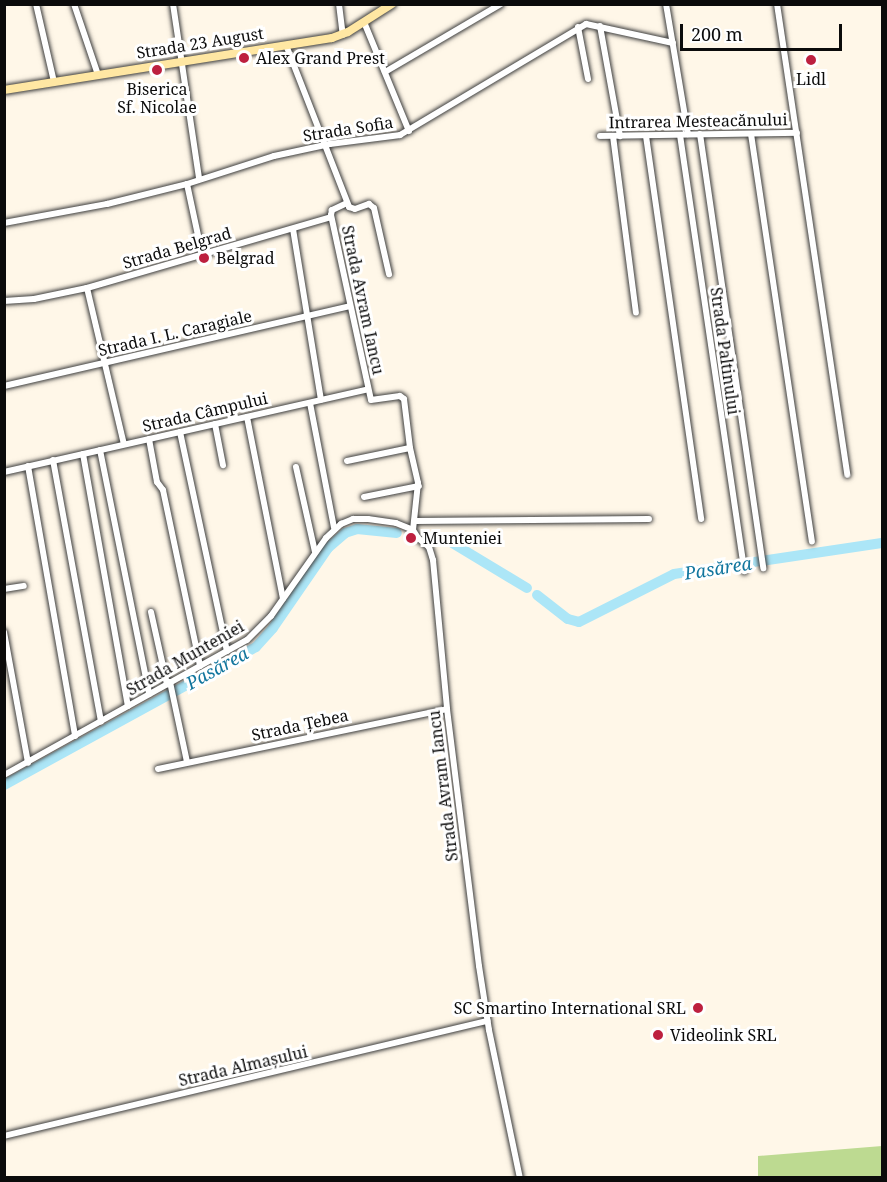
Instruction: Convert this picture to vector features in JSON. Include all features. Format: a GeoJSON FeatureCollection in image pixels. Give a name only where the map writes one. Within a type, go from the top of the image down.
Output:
{"type":"FeatureCollection","features":[{"type":"Feature","properties":{"kind":"main road","name":"Strada 23 August"},"geometry":{"type":"LineString","coordinates":[[4,90],[343,34],[392,4]]}},
{"type":"Feature","properties":{"kind":"street"},"geometry":{"type":"LineString","coordinates":[[36,4],[54,82]]}},
{"type":"Feature","properties":{"kind":"street"},"geometry":{"type":"LineString","coordinates":[[74,4],[98,75]]}},
{"type":"Feature","properties":{"kind":"street"},"geometry":{"type":"LineString","coordinates":[[173,4],[180,62],[200,179]]}},
{"type":"Feature","properties":{"kind":"street"},"geometry":{"type":"LineString","coordinates":[[339,4],[343,34]]}},
{"type":"Feature","properties":{"kind":"street"},"geometry":{"type":"LineString","coordinates":[[385,72],[501,4]]}},
{"type":"Feature","properties":{"kind":"street"},"geometry":{"type":"LineString","coordinates":[[666,4],[688,134]]}},
{"type":"Feature","properties":{"kind":"street"},"geometry":{"type":"LineString","coordinates":[[777,4],[847,475]]}},
{"type":"Feature","properties":{"kind":"street"},"geometry":{"type":"LineString","coordinates":[[364,22],[410,131]]}},
{"type":"Feature","properties":{"kind":"street","name":"Strada Sofia"},"geometry":{"type":"LineString","coordinates":[[4,223],[107,204],[187,184],[264,159],[325,145],[393,137],[410,131],[586,24],[673,43]]}},
{"type":"Feature","properties":{"kind":"street"},"geometry":{"type":"LineString","coordinates":[[600,26],[617,136],[636,313]]}},
{"type":"Feature","properties":{"kind":"street"},"geometry":{"type":"LineString","coordinates":[[579,27],[588,79]]}},
{"type":"Feature","properties":{"kind":"street"},"geometry":{"type":"LineString","coordinates":[[286,45],[347,203],[352,209],[373,206],[389,273]]}},
{"type":"Feature","properties":{"kind":"street","name":"Intrarea Mesteacănului"},"geometry":{"type":"LineString","coordinates":[[600,136],[797,133]]}},
{"type":"Feature","properties":{"kind":"street"},"geometry":{"type":"LineString","coordinates":[[700,134],[763,568]]}},
{"type":"Feature","properties":{"kind":"street"},"geometry":{"type":"LineString","coordinates":[[752,134],[812,541]]}},
{"type":"Feature","properties":{"kind":"street","name":"Strada Paltinului"},"geometry":{"type":"LineString","coordinates":[[680,135],[744,571]]}},
{"type":"Feature","properties":{"kind":"street"},"geometry":{"type":"LineString","coordinates":[[646,136],[701,519]]}},
{"type":"Feature","properties":{"kind":"street"},"geometry":{"type":"LineString","coordinates":[[187,184],[202,254]]}},
{"type":"Feature","properties":{"kind":"street","name":"Strada Belgrad"},"geometry":{"type":"LineString","coordinates":[[4,301],[34,299],[87,288],[331,217],[332,210],[347,203]]}},
{"type":"Feature","properties":{"kind":"street","name":"Strada Avram Iancu"},"geometry":{"type":"LineString","coordinates":[[331,217],[368,389]]}},
{"type":"Feature","properties":{"kind":"street"},"geometry":{"type":"LineString","coordinates":[[292,229],[321,400]]}},
{"type":"Feature","properties":{"kind":"street"},"geometry":{"type":"LineString","coordinates":[[87,288],[124,444]]}},
{"type":"Feature","properties":{"kind":"street","name":"Strada I. L. Caragiale"},"geometry":{"type":"LineString","coordinates":[[4,386],[351,306]]}},
{"type":"Feature","properties":{"kind":"street"},"geometry":{"type":"LineString","coordinates":[[310,403],[334,528],[347,521],[360,519],[396,523],[413,530],[419,486],[410,448],[403,397],[372,402],[368,389]]}},
{"type":"Feature","properties":{"kind":"street","name":"Strada Câmpului"},"geometry":{"type":"LineString","coordinates":[[4,472],[368,389]]}},
{"type":"Feature","properties":{"kind":"street"},"geometry":{"type":"LineString","coordinates":[[247,417],[283,598]]}},
{"type":"Feature","properties":{"kind":"street"},"geometry":{"type":"LineString","coordinates":[[215,424],[223,465]]}},
{"type":"Feature","properties":{"kind":"street"},"geometry":{"type":"LineString","coordinates":[[180,432],[227,651]]}},
{"type":"Feature","properties":{"kind":"street"},"geometry":{"type":"LineString","coordinates":[[149,439],[158,482],[163,490],[200,666]]}},
{"type":"Feature","properties":{"kind":"street"},"geometry":{"type":"LineString","coordinates":[[347,461],[410,448]]}},
{"type":"Feature","properties":{"kind":"street"},"geometry":{"type":"LineString","coordinates":[[100,450],[149,694]]}},
{"type":"Feature","properties":{"kind":"street"},"geometry":{"type":"LineString","coordinates":[[83,454],[128,706]]}},
{"type":"Feature","properties":{"kind":"street"},"geometry":{"type":"LineString","coordinates":[[53,460],[100,722]]}},
{"type":"Feature","properties":{"kind":"street"},"geometry":{"type":"LineString","coordinates":[[28,466],[75,736]]}},
{"type":"Feature","properties":{"kind":"street"},"geometry":{"type":"LineString","coordinates":[[296,467],[315,552]]}},
{"type":"Feature","properties":{"kind":"street"},"geometry":{"type":"LineString","coordinates":[[364,497],[419,486]]}},
{"type":"Feature","properties":{"kind":"street"},"geometry":{"type":"LineString","coordinates":[[415,521],[650,519]]}},
{"type":"Feature","properties":{"kind":"street","name":"Strada Munteniei"},"geometry":{"type":"LineString","coordinates":[[4,776],[149,694],[170,687],[259,630],[334,528]]}},
{"type":"Feature","properties":{"kind":"street","name":"Strada Avram Iancu"},"geometry":{"type":"LineString","coordinates":[[413,530],[429,547],[433,560],[447,709],[487,1021],[520,1178]]}},
{"type":"Feature","properties":{"kind":"street"},"geometry":{"type":"LineString","coordinates":[[4,589],[24,586]]}},
{"type":"Feature","properties":{"kind":"street"},"geometry":{"type":"LineString","coordinates":[[151,612],[187,762]]}},
{"type":"Feature","properties":{"kind":"street"},"geometry":{"type":"LineString","coordinates":[[4,632],[28,763]]}},
{"type":"Feature","properties":{"kind":"street","name":"Strada Țebea"},"geometry":{"type":"LineString","coordinates":[[158,769],[447,709]]}},
{"type":"Feature","properties":{"kind":"street","name":"Strada Almașului"},"geometry":{"type":"LineString","coordinates":[[4,1136],[487,1021]]}},
{"type":"Feature","properties":{"kind":"green space"},"geometry":{"type":"Polygon","coordinates":[[[882,1146],[882,1177],[758,1177],[758,1156],[882,1146]]]}},
{"type":"Feature","properties":{"kind":"waterway","name":"Pasărea"},"geometry":{"type":"LineString","coordinates":[[4,785],[256,647],[273,628],[328,548],[345,533],[357,529],[397,533]]}},
{"type":"Feature","properties":{"kind":"waterway","name":"Pasărea"},"geometry":{"type":"LineString","coordinates":[[428,537],[449,541],[527,588]]}},
{"type":"Feature","properties":{"kind":"waterway","name":"Pasărea"},"geometry":{"type":"LineString","coordinates":[[537,595],[568,619],[579,622],[674,574],[882,543]]}},
{"type":"Feature","properties":{"kind":"place","name":"Alex Grand Prest"},"geometry":{"type":"Point","coordinates":[244,58]}},
{"type":"Feature","properties":{"kind":"place","name":"Lidl"},"geometry":{"type":"Point","coordinates":[811,60]}},
{"type":"Feature","properties":{"kind":"place","name":"Biserica Sf. Nicolae"},"geometry":{"type":"Point","coordinates":[157,70]}},
{"type":"Feature","properties":{"kind":"place","name":"Belgrad"},"geometry":{"type":"Point","coordinates":[204,258]}},
{"type":"Feature","properties":{"kind":"place","name":"Munteniei"},"geometry":{"type":"Point","coordinates":[411,538]}},
{"type":"Feature","properties":{"kind":"place","name":"SC Smartino International SRL"},"geometry":{"type":"Point","coordinates":[698,1008]}},
{"type":"Feature","properties":{"kind":"place","name":"Videolink SRL"},"geometry":{"type":"Point","coordinates":[658,1035]}}]}
